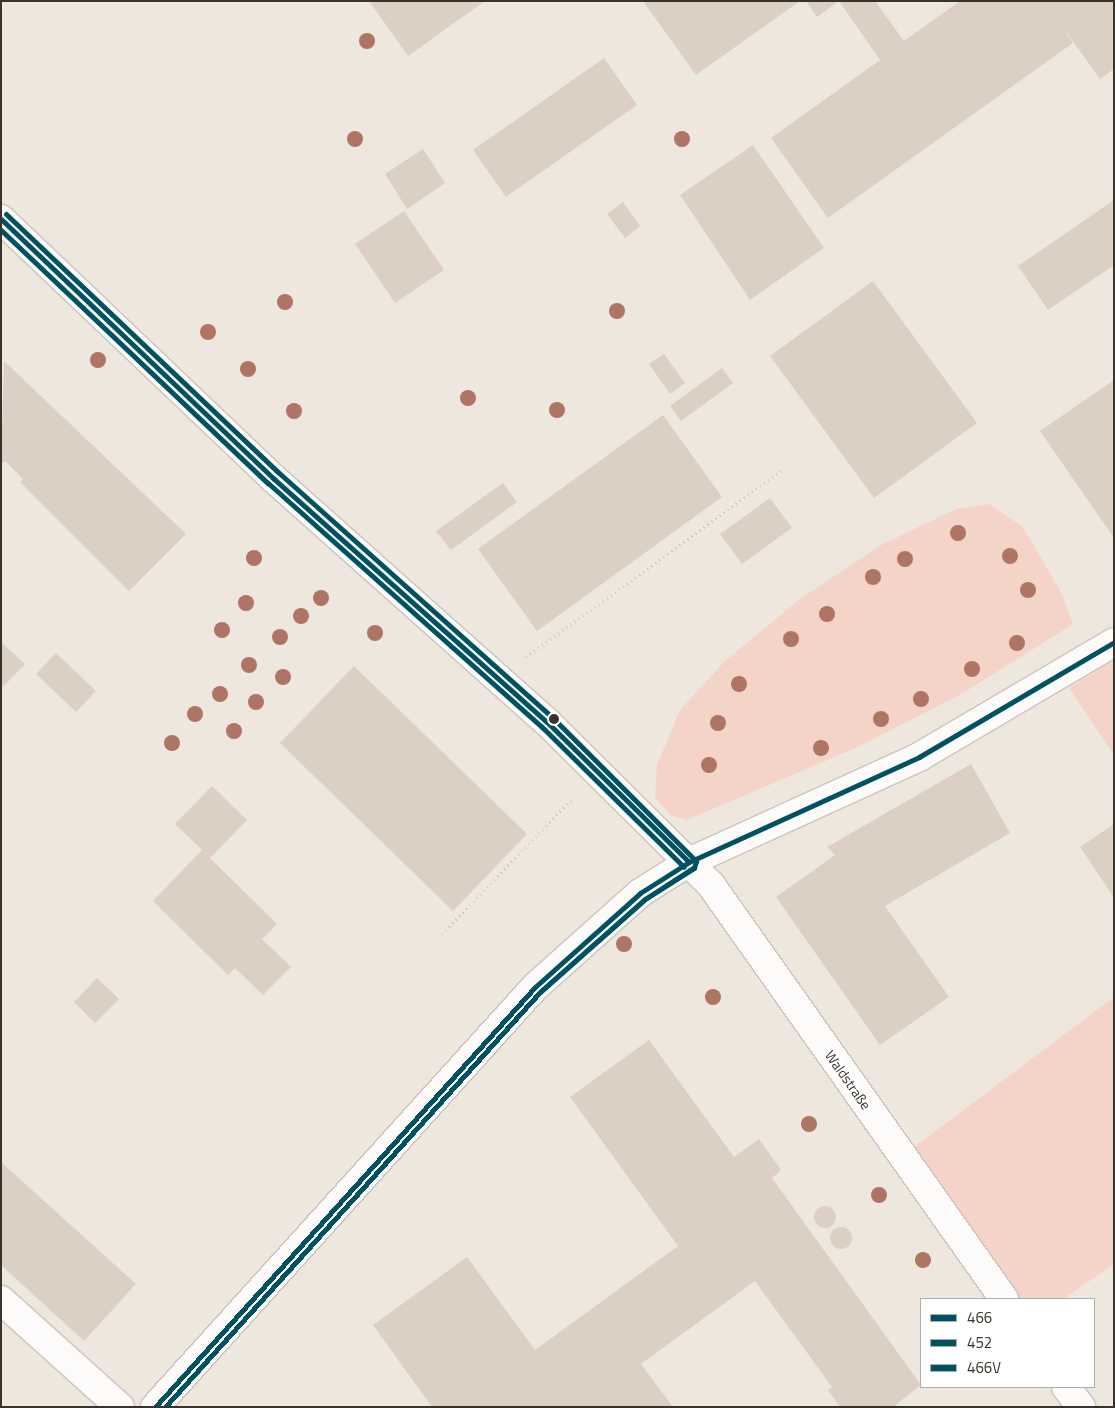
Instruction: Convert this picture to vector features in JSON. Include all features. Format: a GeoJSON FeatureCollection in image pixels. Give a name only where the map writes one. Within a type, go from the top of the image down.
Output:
{"type":"FeatureCollection","features":[{"type":"Feature","properties":{"kind":"street","name":"Waldstraße"},"geometry":{"type":"LineString","coordinates":[[1,219],[274,478],[500,681],[690,862],[711,885],[1003,1298]]}},
{"type":"Feature","properties":{"kind":"street"},"geometry":{"type":"LineString","coordinates":[[155,1407],[535,987],[640,893],[690,862],[919,757],[1114,642]]}},
{"type":"Feature","properties":{"kind":"street"},"geometry":{"type":"LineString","coordinates":[[1,1300],[120,1407]]}},
{"type":"Feature","properties":{"kind":"street"},"geometry":{"type":"LineString","coordinates":[[1067,1388],[1081,1407]]}},
{"type":"Feature","properties":{"kind":"path"},"geometry":{"type":"LineString","coordinates":[[500,681],[545,639],[598,608],[782,470]]}},
{"type":"Feature","properties":{"kind":"path"},"geometry":{"type":"LineString","coordinates":[[442,934],[581,789]]}},
{"type":"Feature","properties":{"kind":"shaded area"},"geometry":{"type":"Polygon","coordinates":[[[989,504],[1023,527],[1062,594],[1073,624],[963,693],[858,747],[687,820],[670,815],[655,797],[657,765],[680,710],[725,661],[800,599],[883,544],[956,509],[989,504]]]}},
{"type":"Feature","properties":{"kind":"shaded area"},"geometry":{"type":"Polygon","coordinates":[[[1114,660],[1114,755],[1069,688],[1114,660]]]}},
{"type":"Feature","properties":{"kind":"shaded area"},"geometry":{"type":"Polygon","coordinates":[[[1114,997],[1114,1264],[1064,1298],[1017,1298],[913,1148],[1114,997]]]}},
{"type":"Feature","properties":{"kind":"building"},"geometry":{"type":"Polygon","coordinates":[[[369,1],[485,1],[408,56],[369,1]]]}},
{"type":"Feature","properties":{"kind":"building"},"geometry":{"type":"Polygon","coordinates":[[[643,1],[800,1],[696,75],[643,1]]]}},
{"type":"Feature","properties":{"kind":"building"},"geometry":{"type":"Polygon","coordinates":[[[806,1],[839,1],[817,17],[806,1]]]}},
{"type":"Feature","properties":{"kind":"building"},"geometry":{"type":"Polygon","coordinates":[[[839,1],[875,1],[904,41],[960,1],[1114,1],[1114,69],[1100,79],[1059,22],[1073,43],[828,218],[771,138],[880,60],[839,1]]]}},
{"type":"Feature","properties":{"kind":"building"},"geometry":{"type":"Polygon","coordinates":[[[604,58],[637,105],[506,197],[473,150],[604,58]]]}},
{"type":"Feature","properties":{"kind":"building"},"geometry":{"type":"Polygon","coordinates":[[[753,145],[824,248],[750,300],[680,195],[753,145]]]}},
{"type":"Feature","properties":{"kind":"building"},"geometry":{"type":"Polygon","coordinates":[[[423,149],[445,183],[407,209],[385,174],[423,149]]]}},
{"type":"Feature","properties":{"kind":"building"},"geometry":{"type":"Polygon","coordinates":[[[1114,200],[1114,265],[1048,310],[1018,266],[1114,200]]]}},
{"type":"Feature","properties":{"kind":"building"},"geometry":{"type":"Polygon","coordinates":[[[623,202],[640,226],[625,238],[607,214],[623,202]]]}},
{"type":"Feature","properties":{"kind":"building"},"geometry":{"type":"Polygon","coordinates":[[[404,211],[444,270],[395,303],[355,244],[404,211]]]}},
{"type":"Feature","properties":{"kind":"building"},"geometry":{"type":"Polygon","coordinates":[[[873,281],[977,423],[874,498],[770,356],[873,281]]]}},
{"type":"Feature","properties":{"kind":"building"},"geometry":{"type":"Polygon","coordinates":[[[664,354],[685,383],[670,394],[649,364],[664,354]]]}},
{"type":"Feature","properties":{"kind":"building"},"geometry":{"type":"Polygon","coordinates":[[[4,361],[186,534],[129,591],[20,482],[23,479],[5,461],[1,464],[4,361]]]}},
{"type":"Feature","properties":{"kind":"building"},"geometry":{"type":"Polygon","coordinates":[[[722,368],[733,383],[681,421],[670,406],[722,368]]]}},
{"type":"Feature","properties":{"kind":"building"},"geometry":{"type":"Polygon","coordinates":[[[1114,380],[1114,538],[1040,431],[1114,380]]]}},
{"type":"Feature","properties":{"kind":"building"},"geometry":{"type":"Polygon","coordinates":[[[663,415],[722,497],[537,631],[478,549],[663,415]]]}},
{"type":"Feature","properties":{"kind":"building"},"geometry":{"type":"Polygon","coordinates":[[[503,483],[517,502],[451,550],[436,531],[503,483]]]}},
{"type":"Feature","properties":{"kind":"building"},"geometry":{"type":"Polygon","coordinates":[[[770,498],[792,528],[742,564],[720,534],[770,498]]]}},
{"type":"Feature","properties":{"kind":"building"},"geometry":{"type":"Polygon","coordinates":[[[1,642],[25,664],[1,689],[1,642]]]}},
{"type":"Feature","properties":{"kind":"building"},"geometry":{"type":"Polygon","coordinates":[[[56,653],[96,691],[76,712],[36,674],[56,653]]]}},
{"type":"Feature","properties":{"kind":"building"},"geometry":{"type":"Polygon","coordinates":[[[354,666],[527,834],[453,911],[280,743],[354,666]]]}},
{"type":"Feature","properties":{"kind":"building"},"geometry":{"type":"Polygon","coordinates":[[[971,764],[1010,833],[885,906],[949,997],[880,1045],[776,897],[835,855],[827,847],[971,764]]]}},
{"type":"Feature","properties":{"kind":"building"},"geometry":{"type":"Polygon","coordinates":[[[212,786],[247,820],[210,858],[277,924],[262,939],[291,967],[263,995],[235,968],[228,975],[153,901],[202,850],[175,824],[212,786]]]}},
{"type":"Feature","properties":{"kind":"building"},"geometry":{"type":"Polygon","coordinates":[[[1114,824],[1114,898],[1080,847],[1114,824]]]}},
{"type":"Feature","properties":{"kind":"building"},"geometry":{"type":"Polygon","coordinates":[[[97,978],[119,999],[95,1023],[74,1002],[97,978]]]}},
{"type":"Feature","properties":{"kind":"building"},"geometry":{"type":"Polygon","coordinates":[[[649,1040],[734,1157],[759,1139],[781,1170],[772,1178],[920,1386],[893,1407],[840,1407],[828,1390],[832,1387],[755,1281],[641,1364],[673,1407],[432,1407],[373,1325],[467,1257],[535,1350],[678,1246],[570,1097],[649,1040]]]}},
{"type":"Feature","properties":{"kind":"building"},"geometry":{"type":"Polygon","coordinates":[[[1,1162],[136,1284],[84,1341],[1,1265],[1,1162]]]}},
{"type":"Feature","properties":{"kind":"building"},"geometry":{"type":"Polygon","coordinates":[[[825,1206],[833,1209],[836,1217],[833,1225],[825,1228],[817,1225],[814,1217],[817,1209],[825,1206]]]}},
{"type":"Feature","properties":{"kind":"building"},"geometry":{"type":"Polygon","coordinates":[[[841,1227],[849,1230],[852,1238],[849,1246],[841,1249],[833,1246],[830,1238],[833,1230],[841,1227]]]}},
{"type":"Feature","properties":{"kind":"transit line","name":"466V"},"geometry":{"type":"LineString","coordinates":[[6,214],[278,472],[552,717],[696,861],[694,868],[645,899],[540,992],[165,1407]]}},
{"type":"Feature","properties":{"kind":"transit line","name":"466"},"geometry":{"type":"LineString","coordinates":[[1,219],[273,478],[547,722],[689,862]]}},
{"type":"Feature","properties":{"kind":"transit line","name":"452"},"geometry":{"type":"LineString","coordinates":[[1,230],[268,483],[542,727],[684,867]]}},
{"type":"Feature","properties":{"kind":"transit line","name":"466"},"geometry":{"type":"LineString","coordinates":[[155,1407],[535,987],[640,893],[689,862],[919,757],[1114,642]]}},
{"type":"Feature","properties":{"kind":"transit line","name":"452"},"geometry":{"type":"LineString","coordinates":[[165,1407],[540,992],[645,899],[693,868]]}}]}
